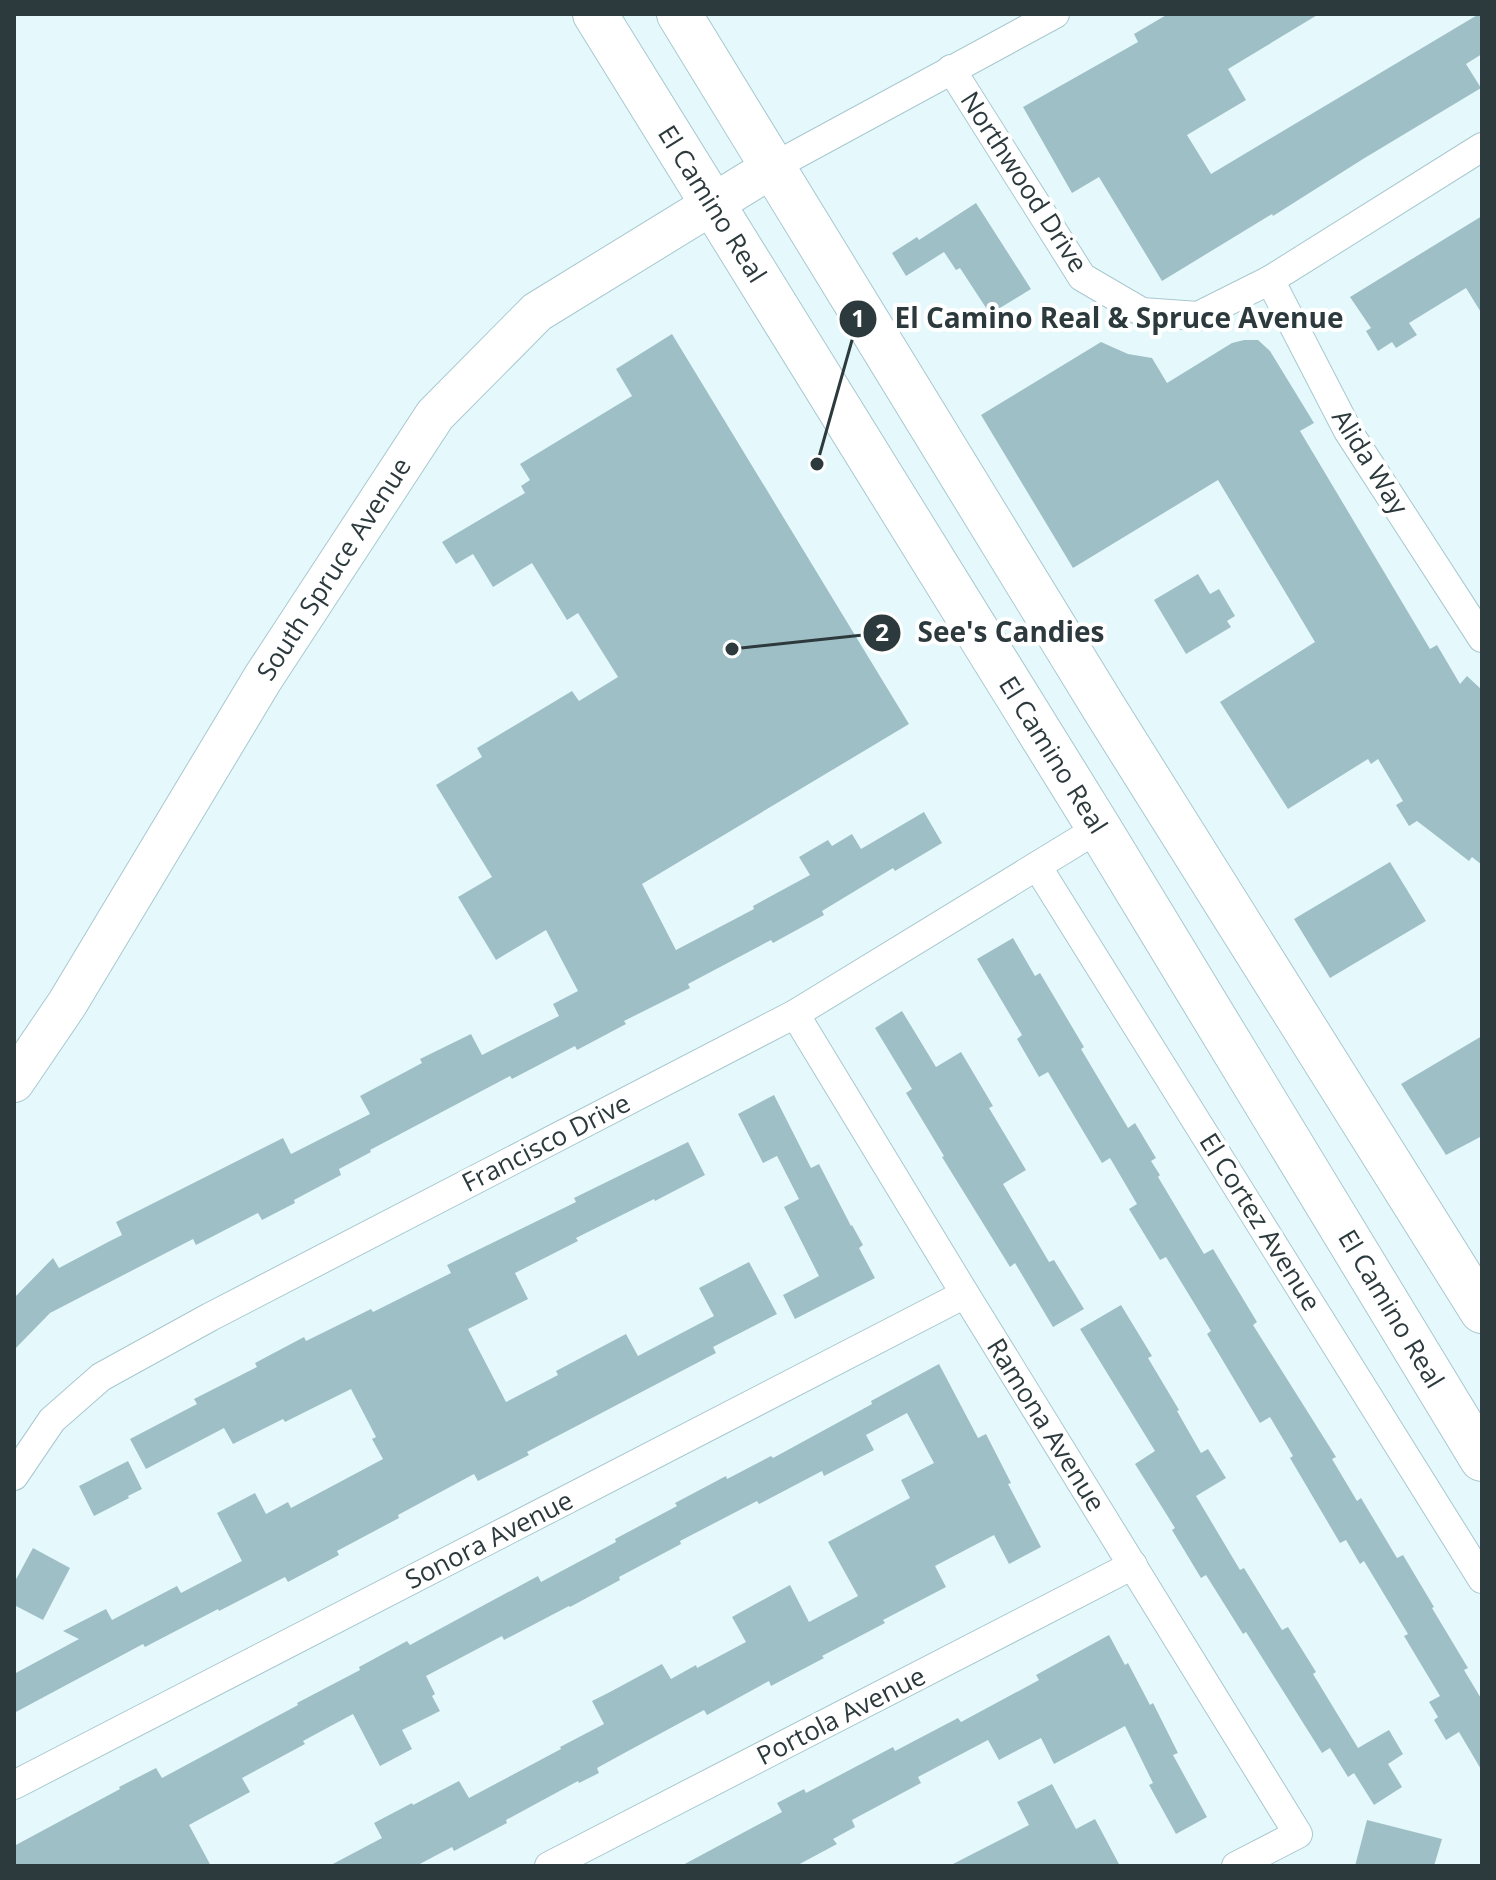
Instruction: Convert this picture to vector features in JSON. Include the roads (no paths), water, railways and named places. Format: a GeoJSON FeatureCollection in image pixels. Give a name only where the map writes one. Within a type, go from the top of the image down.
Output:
{"type":"FeatureCollection","features":[{"type":"Feature","properties":{"kind":"main road","name":"El Camino Real"},"geometry":{"type":"LineString","coordinates":[[595,14],[1099,828],[1482,1459]]}},
{"type":"Feature","properties":{"kind":"main road"},"geometry":{"type":"LineString","coordinates":[[679,14],[1104,708],[1482,1311]]}},
{"type":"Feature","properties":{"kind":"main road","name":"South Spruce Avenue"},"geometry":{"type":"LineString","coordinates":[[14,1082],[67,1004],[263,678],[435,415],[537,312],[773,167]]}},
{"type":"Feature","properties":{"kind":"street"},"geometry":{"type":"LineString","coordinates":[[773,167],[1054,14]]}},
{"type":"Feature","properties":{"kind":"street","name":"Northwood Drive"},"geometry":{"type":"LineString","coordinates":[[951,69],[1082,277],[1142,312],[1198,316],[1270,280],[1482,147]]}},
{"type":"Feature","properties":{"kind":"street","name":"Alida Way"},"geometry":{"type":"LineString","coordinates":[[1270,280],[1348,431],[1482,638]]}},
{"type":"Feature","properties":{"kind":"street","name":"Francisco Drive"},"geometry":{"type":"LineString","coordinates":[[14,1476],[52,1420],[101,1377],[210,1317],[795,1014],[1099,828]]}},
{"type":"Feature","properties":{"kind":"street","name":"El Cortez Avenue"},"geometry":{"type":"LineString","coordinates":[[1037,866],[1482,1579]]}},
{"type":"Feature","properties":{"kind":"street","name":"Ramona Avenue"},"geometry":{"type":"LineString","coordinates":[[795,1014],[1298,1834],[1236,1866]]}},
{"type":"Feature","properties":{"kind":"street","name":"Sonora Avenue"},"geometry":{"type":"LineString","coordinates":[[14,1785],[965,1294]]}},
{"type":"Feature","properties":{"kind":"street","name":"Portola Avenue"},"geometry":{"type":"LineString","coordinates":[[549,1866],[1133,1565]]}},
{"type":"Feature","properties":{"kind":"place","name":"El Camino Real & Spruce Avenue"},"geometry":{"type":"Point","coordinates":[817,464]}},
{"type":"Feature","properties":{"kind":"place","name":"See's Candies"},"geometry":{"type":"Point","coordinates":[732,649]}}]}
